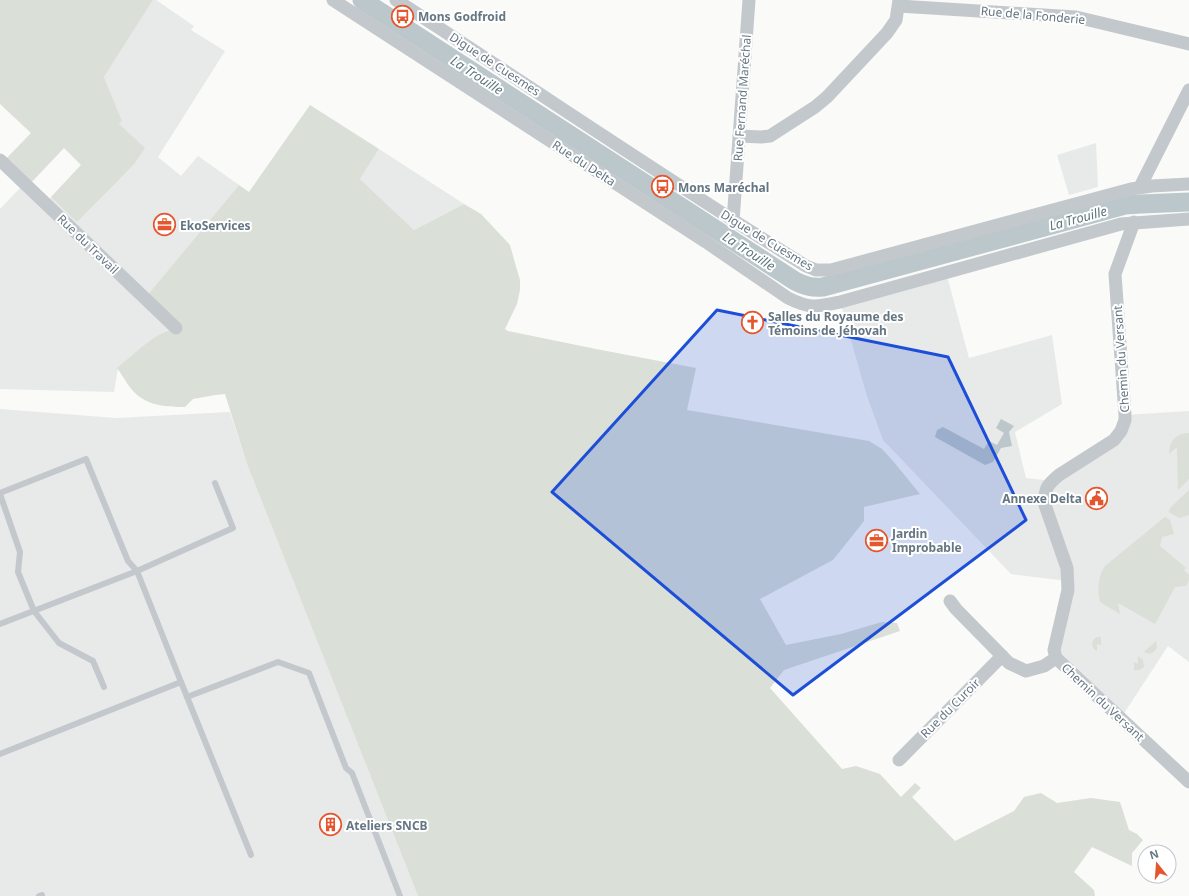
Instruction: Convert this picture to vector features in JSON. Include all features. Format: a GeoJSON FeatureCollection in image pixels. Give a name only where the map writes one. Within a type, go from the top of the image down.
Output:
{"type":"FeatureCollection","features":[{"type":"Feature","properties":{"kind":"street","name":"Rue du Delta"},"geometry":{"type":"LineString","coordinates":[[333,0],[706,242],[788,298],[801,305],[812,307],[824,306],[1111,226],[1134,222]]}},
{"type":"Feature","properties":{"kind":"street","name":"Digue de Cuesmes"},"geometry":{"type":"LineString","coordinates":[[396,0],[733,221],[806,266],[816,270],[831,270],[1140,187],[1189,184]]}},
{"type":"Feature","properties":{"kind":"street","name":"Rue Fernand Maréchal"},"geometry":{"type":"LineString","coordinates":[[733,221],[749,0]]}},
{"type":"Feature","properties":{"kind":"street"},"geometry":{"type":"LineString","coordinates":[[739,136],[770,136],[815,107],[827,97],[887,33],[896,20],[899,3]]}},
{"type":"Feature","properties":{"kind":"street","name":"Rue de la Fonderie"},"geometry":{"type":"LineString","coordinates":[[899,3],[1076,17],[1189,44]]}},
{"type":"Feature","properties":{"kind":"street"},"geometry":{"type":"LineString","coordinates":[[1140,187],[1189,90]]}},
{"type":"Feature","properties":{"kind":"street","name":"Rue du Travail"},"geometry":{"type":"LineString","coordinates":[[0,160],[176,328]]}},
{"type":"Feature","properties":{"kind":"street"},"geometry":{"type":"LineString","coordinates":[[1134,222],[1189,219]]}},
{"type":"Feature","properties":{"kind":"street","name":"Chemin du Versant"},"geometry":{"type":"LineString","coordinates":[[1134,222],[1115,274],[1125,420],[1121,431],[1114,440],[1059,475],[1046,488],[1044,496],[1045,505],[1067,568],[1068,590],[1054,650],[1056,658],[1189,782]]}},
{"type":"Feature","properties":{"kind":"street"},"geometry":{"type":"LineString","coordinates":[[950,601],[956,610],[1009,663],[1026,671],[1044,666],[1056,658]]}},
{"type":"Feature","properties":{"kind":"street","name":"Rue du Curoir"},"geometry":{"type":"LineString","coordinates":[[899,760],[1002,656]]}},
{"type":"Feature","properties":{"kind":"lane"},"geometry":{"type":"LineString","coordinates":[[104,687],[93,661],[59,643],[34,611],[18,572],[20,552],[0,494],[86,459],[128,561],[137,571],[251,855]]}},
{"type":"Feature","properties":{"kind":"lane"},"geometry":{"type":"LineString","coordinates":[[0,624],[137,571],[233,528],[215,483]]}},
{"type":"Feature","properties":{"kind":"lane"},"geometry":{"type":"LineString","coordinates":[[187,697],[278,662],[309,673],[346,768],[352,773],[400,896]]}},
{"type":"Feature","properties":{"kind":"lane"},"geometry":{"type":"LineString","coordinates":[[0,754],[181,682]]}},
{"type":"Feature","properties":{"kind":"highlighted area"},"geometry":{"type":"Polygon","coordinates":[[[717,310],[948,357],[1026,520],[793,695],[552,492],[717,310]]]}},
{"type":"Feature","properties":{"kind":"shaded area"},"geometry":{"type":"Polygon","coordinates":[[[0,0],[153,0],[104,77],[122,121],[119,124],[145,148],[134,164],[77,222],[51,197],[81,165],[64,148],[28,186],[3,162],[31,133],[0,104],[0,0]]]}},
{"type":"Feature","properties":{"kind":"shaded area"},"geometry":{"type":"Polygon","coordinates":[[[153,0],[156,0],[194,26],[191,30],[225,51],[158,157],[181,176],[198,156],[239,185],[145,298],[176,328],[167,330],[150,341],[118,368],[114,392],[0,389],[0,209],[20,188],[46,203],[122,121],[104,77],[153,0]]]}},
{"type":"Feature","properties":{"kind":"shaded area"},"geometry":{"type":"Polygon","coordinates":[[[310,105],[379,149],[360,179],[414,230],[464,204],[481,214],[510,245],[520,280],[520,290],[517,304],[505,329],[508,331],[696,368],[687,410],[869,441],[882,449],[920,494],[864,507],[864,521],[833,560],[760,599],[786,645],[841,634],[882,622],[897,623],[900,631],[784,670],[770,688],[842,769],[856,766],[880,774],[901,797],[915,783],[921,788],[912,797],[955,841],[1014,811],[1024,797],[1041,793],[1057,803],[1091,798],[1120,802],[1129,830],[1137,834],[1143,840],[1140,844],[1137,844],[1137,847],[1132,853],[1132,866],[1092,847],[1074,872],[1094,890],[1095,896],[418,896],[247,464],[225,394],[193,399],[185,407],[158,405],[139,397],[117,368],[144,345],[159,335],[175,328],[145,298],[239,185],[249,192],[310,105]]]}},
{"type":"Feature","properties":{"kind":"shaded area"},"geometry":{"type":"Polygon","coordinates":[[[1096,143],[1098,187],[1069,195],[1057,155],[1096,143]]]}},
{"type":"Feature","properties":{"kind":"shaded area"},"geometry":{"type":"Polygon","coordinates":[[[379,149],[464,204],[414,230],[360,179],[379,149]]]}},
{"type":"Feature","properties":{"kind":"shaded area"},"geometry":{"type":"Polygon","coordinates":[[[946,272],[969,358],[1052,335],[1062,404],[1015,432],[1026,478],[1052,481],[1114,440],[1125,415],[1189,411],[1189,662],[1168,646],[1121,718],[1056,658],[1067,581],[1011,574],[883,440],[867,396],[840,302],[946,272]]]}},
{"type":"Feature","properties":{"kind":"shaded area"},"geometry":{"type":"Polygon","coordinates":[[[0,409],[116,418],[230,412],[247,464],[418,896],[0,896],[0,409]]]}},
{"type":"Feature","properties":{"kind":"shaded area"},"geometry":{"type":"Polygon","coordinates":[[[1001,419],[1014,426],[1009,432],[1012,446],[1001,448],[993,462],[985,465],[935,437],[937,430],[943,427],[984,449],[989,441],[997,445],[1004,433],[996,428],[1001,419]]]}},
{"type":"Feature","properties":{"kind":"shaded area"},"geometry":{"type":"Polygon","coordinates":[[[1189,433],[1189,479],[1178,490],[1177,447],[1169,454],[1172,441],[1177,436],[1189,433]]]}},
{"type":"Feature","properties":{"kind":"shaded area"},"geometry":{"type":"Polygon","coordinates":[[[1189,490],[1189,516],[1179,518],[1169,512],[1170,508],[1189,490]]]}},
{"type":"Feature","properties":{"kind":"shaded area"},"geometry":{"type":"Polygon","coordinates":[[[1165,517],[1170,520],[1174,534],[1162,537],[1160,546],[1186,568],[1184,570],[1189,575],[1189,580],[1186,586],[1175,587],[1155,624],[1118,603],[1120,614],[1100,602],[1099,583],[1105,566],[1165,517]]]}},
{"type":"Feature","properties":{"kind":"shaded area"},"geometry":{"type":"Polygon","coordinates":[[[1097,637],[1101,637],[1101,645],[1097,644],[1097,651],[1093,648],[1092,644],[1093,640],[1097,637]]]}},
{"type":"Feature","properties":{"kind":"shaded area"},"geometry":{"type":"Polygon","coordinates":[[[1156,641],[1157,647],[1154,652],[1144,652],[1156,641]]]}},
{"type":"Feature","properties":{"kind":"shaded area"},"geometry":{"type":"Polygon","coordinates":[[[1138,656],[1143,660],[1144,667],[1140,670],[1134,670],[1134,662],[1138,664],[1138,656]]]}},
{"type":"Feature","properties":{"kind":"waterway","name":"La Trouille"},"geometry":{"type":"LineString","coordinates":[[362,0],[795,281],[809,286],[823,287],[1125,205],[1189,202]]}},
{"type":"Feature","properties":{"kind":"place","name":"Mons Godfroid"},"geometry":{"type":"Point","coordinates":[403,16]}},
{"type":"Feature","properties":{"kind":"place","name":"Mons Maréchal"},"geometry":{"type":"Point","coordinates":[663,187]}},
{"type":"Feature","properties":{"kind":"place","name":"EkoServices"},"geometry":{"type":"Point","coordinates":[165,225]}},
{"type":"Feature","properties":{"kind":"place","name":"Salles du Royaume des Témoins de Jéhovah"},"geometry":{"type":"Point","coordinates":[753,323]}},
{"type":"Feature","properties":{"kind":"place","name":"Annexe Delta"},"geometry":{"type":"Point","coordinates":[1097,498]}},
{"type":"Feature","properties":{"kind":"place","name":"Jardin Improbable"},"geometry":{"type":"Point","coordinates":[876,540]}},
{"type":"Feature","properties":{"kind":"place","name":"Ateliers SNCB"},"geometry":{"type":"Point","coordinates":[331,825]}}]}
